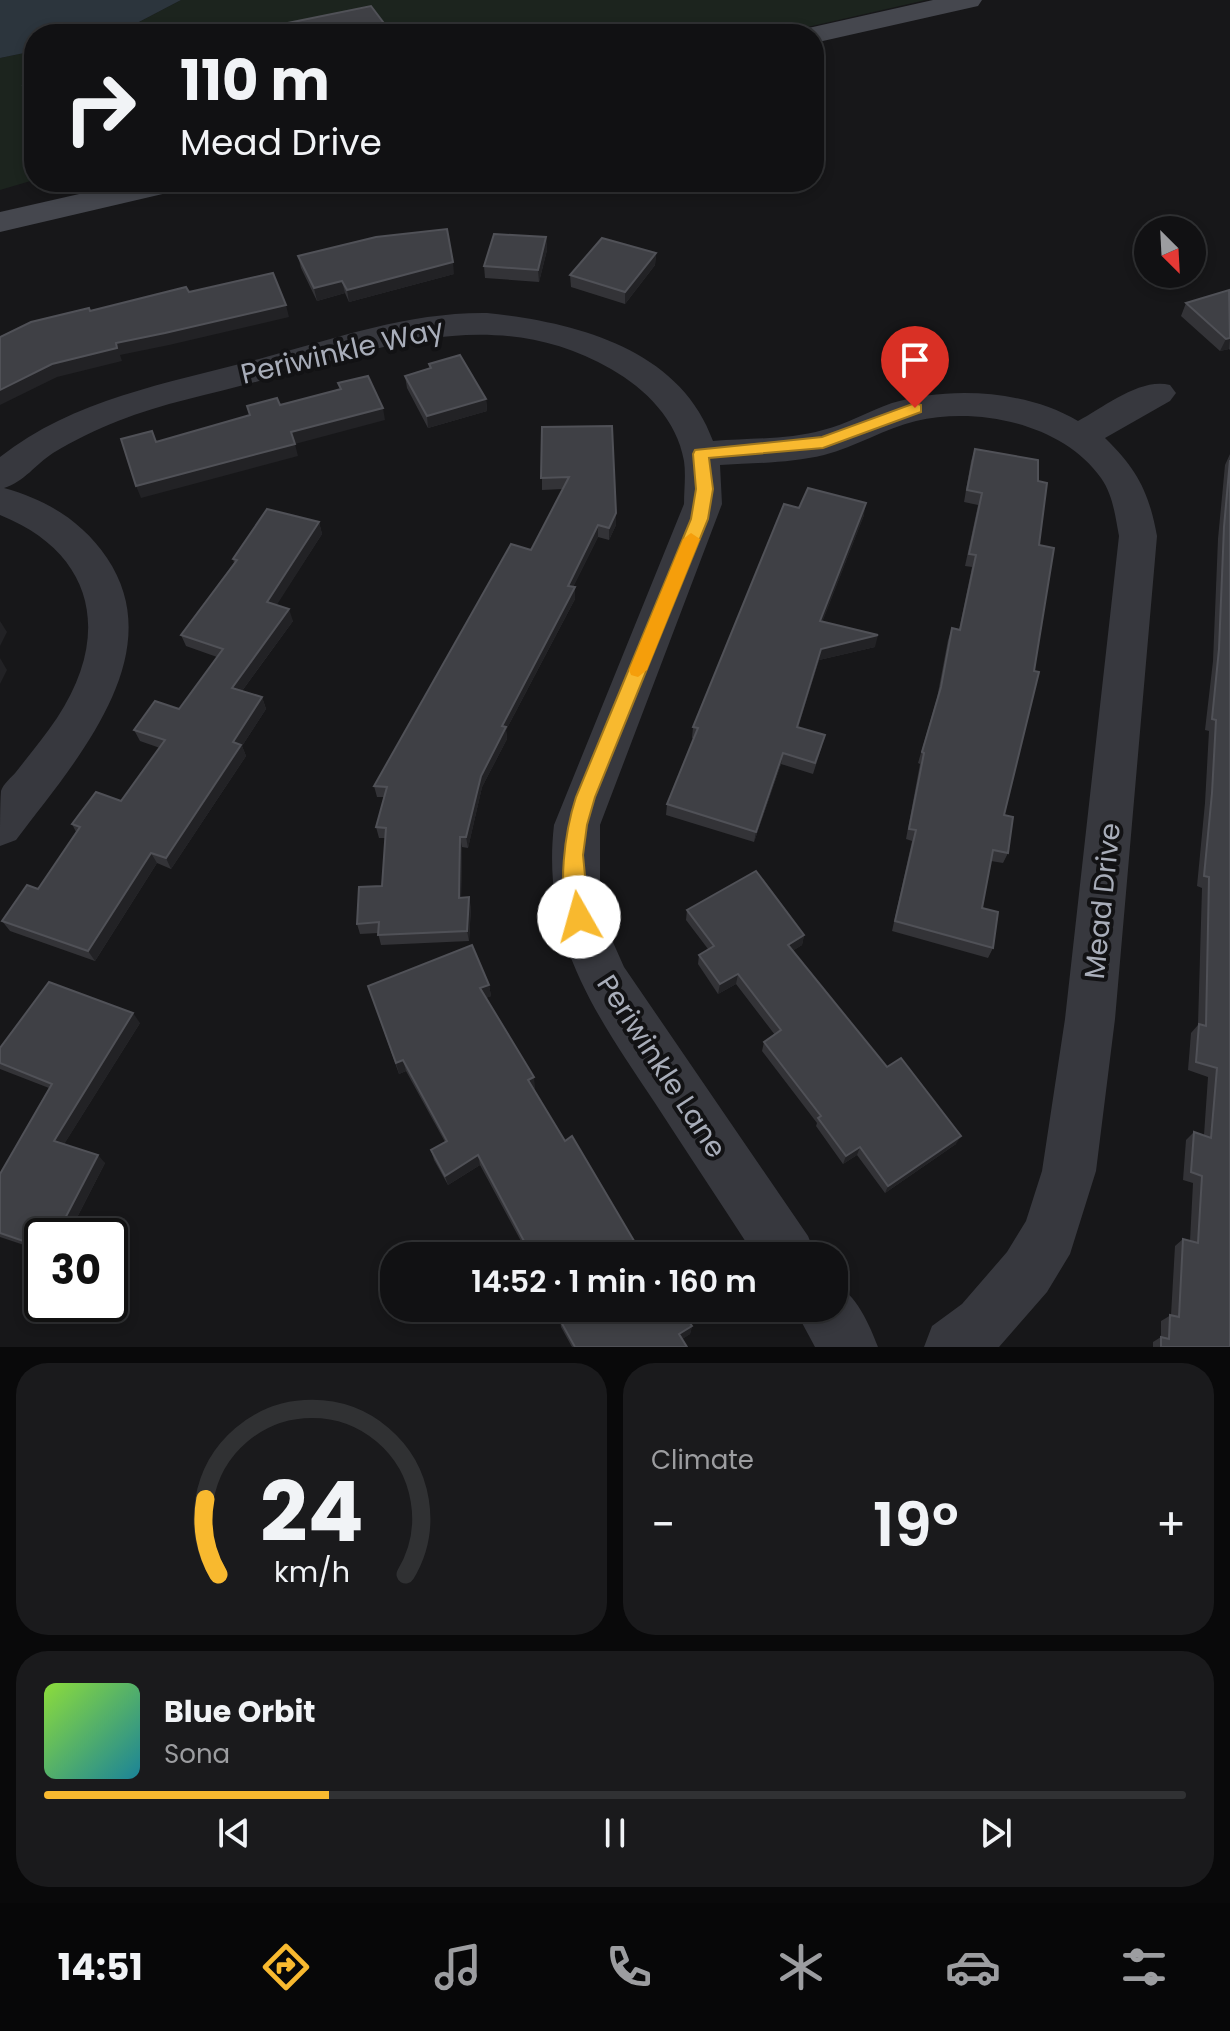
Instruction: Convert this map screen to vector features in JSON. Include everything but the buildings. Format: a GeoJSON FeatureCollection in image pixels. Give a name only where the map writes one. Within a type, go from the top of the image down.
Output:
{"type":"FeatureCollection","features":[{"type":"Feature","properties":{"kind":"street"},"geometry":{"type":"LineString","coordinates":[[824,33],[969,0]]}},
{"type":"Feature","properties":{"kind":"street"},"geometry":{"type":"LineString","coordinates":[[0,222],[130,192]]}},
{"type":"Feature","properties":{"kind":"street","name":"Periwinkle Way"},"geometry":{"type":"LineString","coordinates":[[0,476],[39,445],[106,412],[402,331],[483,323],[574,337],[620,357],[650,378],[673,401],[691,428],[701,454]]}},
{"type":"Feature","properties":{"kind":"street"},"geometry":{"type":"LineString","coordinates":[[1078,437],[1158,393]]}},
{"type":"Feature","properties":{"kind":"street","name":"Mead Drive"},"geometry":{"type":"LineString","coordinates":[[701,454],[823,442],[915,408],[956,403],[984,404],[1012,409],[1055,424],[1078,437],[1100,454],[1124,482],[1135,504],[1138,525],[1090,1019],[1069,1171],[1050,1234],[1027,1272],[982,1324],[953,1347]]}},
{"type":"Feature","properties":{"kind":"street","name":"Periwinkle Lane"},"geometry":{"type":"LineString","coordinates":[[701,454],[704,489],[699,519],[586,797],[575,840],[574,886],[584,934],[610,991],[779,1242]]}},
{"type":"Feature","properties":{"kind":"street"},"geometry":{"type":"LineString","coordinates":[[0,500],[47,520],[76,542],[96,570],[109,617],[106,655],[92,696],[66,738],[0,826]]}},
{"type":"Feature","properties":{"kind":"street"},"geometry":{"type":"LineString","coordinates":[[832,1322],[849,1347]]}},
{"type":"Feature","properties":{"kind":"shaded area"},"geometry":{"type":"Polygon","coordinates":[[[0,0],[181,0],[135,24],[24,24],[24,53],[0,58],[0,0]]]}},
{"type":"Feature","properties":{"kind":"shaded area"},"geometry":{"type":"Polygon","coordinates":[[[181,0],[926,0],[821,24],[135,24],[181,0]]]}},
{"type":"Feature","properties":{"kind":"shaded area"},"geometry":{"type":"Polygon","coordinates":[[[24,53],[24,183],[0,190],[0,58],[24,53]]]}},
{"type":"Feature","properties":{"kind":"slow traffic"},"geometry":{"type":"LineString","coordinates":[[638,670],[691,539]]}},
{"type":"Feature","properties":{"kind":"route"},"geometry":{"type":"LineString","coordinates":[[579,917],[573,855],[577,825],[699,519],[704,489],[701,454],[779,449],[823,442],[863,430],[915,408]]}}]}
